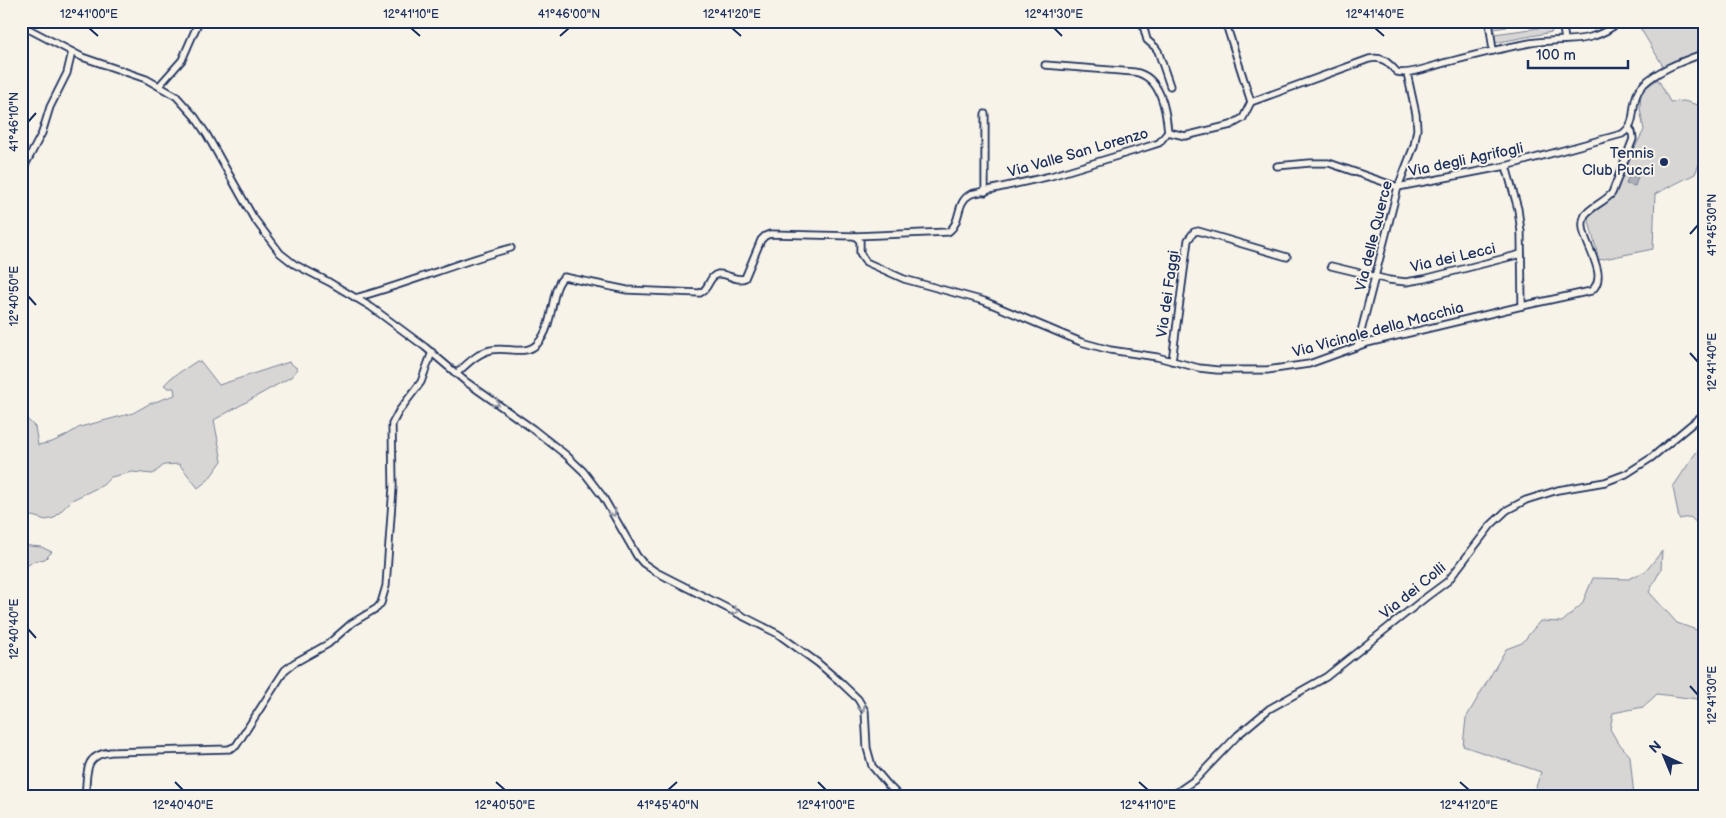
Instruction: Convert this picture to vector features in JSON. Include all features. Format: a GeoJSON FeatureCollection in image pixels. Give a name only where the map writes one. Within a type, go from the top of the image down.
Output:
{"type":"FeatureCollection","features":[{"type":"Feature","properties":{"kind":"street"},"geometry":{"type":"LineString","coordinates":[[159,86],[182,60],[199,21]]}},
{"type":"Feature","properties":{"kind":"street"},"geometry":{"type":"LineString","coordinates":[[1142,21],[1147,40],[1158,51],[1170,86]]}},
{"type":"Feature","properties":{"kind":"street"},"geometry":{"type":"LineString","coordinates":[[1225,21],[1251,102],[1372,59],[1385,60],[1396,72],[1407,73],[1493,51],[1534,43],[1594,37],[1609,30],[1620,21]]}},
{"type":"Feature","properties":{"kind":"street"},"geometry":{"type":"LineString","coordinates":[[1489,21],[1493,51]]}},
{"type":"Feature","properties":{"kind":"street"},"geometry":{"type":"LineString","coordinates":[[1562,21],[1565,40]]}},
{"type":"Feature","properties":{"kind":"street"},"geometry":{"type":"LineString","coordinates":[[21,26],[102,65],[139,76],[176,96],[195,117],[207,135],[252,217],[275,248],[289,261],[371,307],[432,352],[456,374],[549,441],[583,471],[606,502],[632,548],[647,566],[778,634],[839,681],[855,697],[865,711],[867,748],[872,766],[900,797]]}},
{"type":"Feature","properties":{"kind":"street"},"geometry":{"type":"LineString","coordinates":[[21,172],[42,133],[50,107],[67,73],[72,52]]}},
{"type":"Feature","properties":{"kind":"street"},"geometry":{"type":"LineString","coordinates":[[1629,128],[1634,117],[1635,98],[1645,82],[1676,64],[1705,53]]}},
{"type":"Feature","properties":{"kind":"street"},"geometry":{"type":"LineString","coordinates":[[1045,65],[1134,72],[1146,76],[1154,84],[1164,104],[1168,132]]}},
{"type":"Feature","properties":{"kind":"street","name":"Via delle Querce"},"geometry":{"type":"LineString","coordinates":[[1357,347],[1398,187],[1414,146],[1417,129],[1416,114],[1407,73]]}},
{"type":"Feature","properties":{"kind":"street","name":"Via Valle San Lorenzo"},"geometry":{"type":"LineString","coordinates":[[856,236],[948,232],[955,225],[964,198],[970,194],[1051,176],[1152,146],[1161,141],[1168,132],[1185,136],[1231,125],[1243,118],[1251,102]]}},
{"type":"Feature","properties":{"kind":"street"},"geometry":{"type":"LineString","coordinates":[[985,114],[985,192]]}},
{"type":"Feature","properties":{"kind":"street","name":"Via degli Agrifogli"},"geometry":{"type":"LineString","coordinates":[[1277,166],[1310,162],[1329,163],[1398,187],[1506,166],[1619,135],[1629,128]]}},
{"type":"Feature","properties":{"kind":"street","name":"Via Vicinale della Macchia"},"geometry":{"type":"LineString","coordinates":[[856,236],[860,241],[860,253],[866,262],[904,279],[984,301],[1081,342],[1209,370],[1267,370],[1309,364],[1367,344],[1522,306],[1587,293],[1597,286],[1599,275],[1584,230],[1583,220],[1589,210],[1607,200],[1612,193],[1633,140],[1633,135],[1629,128]]}},
{"type":"Feature","properties":{"kind":"street"},"geometry":{"type":"LineString","coordinates":[[1506,166],[1518,209],[1521,232],[1522,306]]}},
{"type":"Feature","properties":{"kind":"street","name":"Via dei Faggi"},"geometry":{"type":"LineString","coordinates":[[1172,361],[1188,240],[1194,232],[1198,231],[1287,257]]}},
{"type":"Feature","properties":{"kind":"street"},"geometry":{"type":"LineString","coordinates":[[456,374],[477,357],[488,351],[497,349],[527,351],[538,344],[551,318],[557,285],[564,277],[627,290],[698,294],[706,290],[716,275],[722,274],[740,280],[745,278],[761,240],[766,235],[856,236]]}},
{"type":"Feature","properties":{"kind":"street"},"geometry":{"type":"LineString","coordinates":[[355,298],[399,286],[473,259],[511,248]]}},
{"type":"Feature","properties":{"kind":"street","name":"Via dei Lecci"},"geometry":{"type":"LineString","coordinates":[[1331,266],[1396,281],[1420,280],[1521,254]]}},
{"type":"Feature","properties":{"kind":"street"},"geometry":{"type":"LineString","coordinates":[[85,797],[88,764],[98,755],[111,752],[229,749],[236,746],[284,672],[294,663],[328,644],[356,620],[381,603],[386,583],[394,473],[392,424],[420,382],[432,352]]}},
{"type":"Feature","properties":{"kind":"street","name":"Via dei Colli"},"geometry":{"type":"LineString","coordinates":[[1170,797],[1196,779],[1238,735],[1269,708],[1326,677],[1448,581],[1491,525],[1507,510],[1526,500],[1558,490],[1605,482],[1626,474],[1651,458],[1705,413]]}},
{"type":"Feature","properties":{"kind":"shaded area"},"geometry":{"type":"Polygon","coordinates":[[[1492,21],[1506,21],[1507,27],[1493,29],[1492,21]]]}},
{"type":"Feature","properties":{"kind":"shaded area"},"geometry":{"type":"Polygon","coordinates":[[[1545,21],[1551,21],[1552,32],[1495,43],[1494,34],[1546,27],[1545,21]]]}},
{"type":"Feature","properties":{"kind":"shaded area"},"geometry":{"type":"Polygon","coordinates":[[[1636,21],[1705,21],[1705,50],[1663,66],[1636,21]]]}},
{"type":"Feature","properties":{"kind":"shaded area","name":"Tennis Club Pucci"},"geometry":{"type":"Polygon","coordinates":[[[1658,79],[1670,102],[1684,101],[1705,107],[1705,149],[1695,174],[1655,194],[1653,249],[1599,260],[1588,217],[1606,203],[1644,130],[1640,109],[1641,91],[1658,79]]]}},
{"type":"Feature","properties":{"kind":"shaded area"},"geometry":{"type":"Polygon","coordinates":[[[1631,168],[1640,170],[1635,186],[1626,184],[1631,168]]]}},
{"type":"Feature","properties":{"kind":"shaded area"},"geometry":{"type":"Polygon","coordinates":[[[197,361],[201,362],[219,385],[289,362],[298,369],[291,377],[214,420],[222,461],[208,480],[198,488],[179,464],[164,465],[153,474],[132,472],[111,477],[103,485],[72,500],[54,518],[46,520],[32,516],[21,517],[21,392],[27,394],[23,404],[24,416],[35,427],[38,445],[52,442],[80,427],[133,413],[149,404],[175,395],[174,388],[168,388],[164,385],[171,378],[197,361]]]}},
{"type":"Feature","properties":{"kind":"shaded area"},"geometry":{"type":"Polygon","coordinates":[[[1705,443],[1705,520],[1698,524],[1690,517],[1679,519],[1673,487],[1695,454],[1705,443]]]}},
{"type":"Feature","properties":{"kind":"shaded area"},"geometry":{"type":"Polygon","coordinates":[[[21,545],[41,547],[52,552],[45,559],[34,561],[21,570],[21,545]]]}},
{"type":"Feature","properties":{"kind":"shaded area"},"geometry":{"type":"Polygon","coordinates":[[[1662,551],[1661,569],[1649,592],[1677,623],[1705,633],[1705,700],[1657,694],[1643,707],[1613,713],[1610,729],[1617,741],[1630,756],[1634,797],[1530,797],[1535,790],[1541,772],[1463,746],[1466,718],[1506,649],[1522,643],[1540,621],[1562,622],[1582,604],[1593,578],[1628,579],[1646,571],[1662,551]]]}},
{"type":"Feature","properties":{"kind":"place","name":"Tennis Club Pucci"},"geometry":{"type":"Point","coordinates":[1664,162]}}]}
